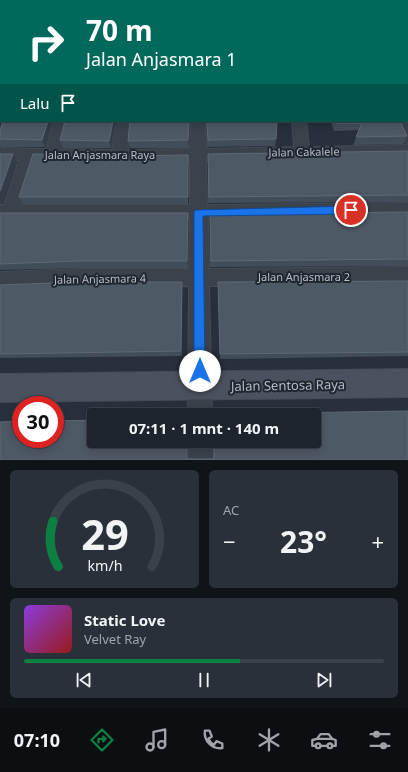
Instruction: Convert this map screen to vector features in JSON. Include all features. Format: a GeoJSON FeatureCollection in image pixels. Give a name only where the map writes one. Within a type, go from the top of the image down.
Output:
{"type":"FeatureCollection","features":[{"type":"Feature","properties":{"kind":"main road","name":"Jalan Sentosa Raya"},"geometry":{"type":"LineString","coordinates":[[0,388],[200,387],[408,382]]}},
{"type":"Feature","properties":{"kind":"street"},"geometry":{"type":"LineString","coordinates":[[52,154],[61,122]]}},
{"type":"Feature","properties":{"kind":"street"},"geometry":{"type":"LineString","coordinates":[[119,156],[124,122]]}},
{"type":"Feature","properties":{"kind":"street"},"geometry":{"type":"LineString","coordinates":[[198,122],[200,408]]}},
{"type":"Feature","properties":{"kind":"street"},"geometry":{"type":"LineString","coordinates":[[299,122],[302,152]]}},
{"type":"Feature","properties":{"kind":"street"},"geometry":{"type":"LineString","coordinates":[[401,122],[408,138]]}},
{"type":"Feature","properties":{"kind":"street","name":"Jalan Cakalele"},"geometry":{"type":"LineString","coordinates":[[199,154],[408,151]]}},
{"type":"Feature","properties":{"kind":"street","name":"Jalan Anjasmara Raya"},"geometry":{"type":"LineString","coordinates":[[0,154],[119,156],[199,154]]}},
{"type":"Feature","properties":{"kind":"street"},"geometry":{"type":"LineString","coordinates":[[29,155],[5,212],[408,210]]}},
{"type":"Feature","properties":{"kind":"street","name":"Jalan Anjasmara 2"},"geometry":{"type":"LineString","coordinates":[[200,277],[408,276]]}},
{"type":"Feature","properties":{"kind":"street","name":"Jalan Anjasmara 4"},"geometry":{"type":"LineString","coordinates":[[0,281],[200,277]]}},
{"type":"Feature","properties":{"kind":"street"},"geometry":{"type":"LineString","coordinates":[[201,448],[201,460]]}},
{"type":"Feature","properties":{"kind":"building"},"geometry":{"type":"Polygon","coordinates":[[[3,122],[48,122],[42,140],[0,139],[0,130],[3,122]]]}},
{"type":"Feature","properties":{"kind":"building"},"geometry":{"type":"Polygon","coordinates":[[[65,122],[113,122],[109,141],[60,140],[65,122]]]}},
{"type":"Feature","properties":{"kind":"building"},"geometry":{"type":"Polygon","coordinates":[[[130,122],[189,122],[188,140],[128,141],[130,122]]]}},
{"type":"Feature","properties":{"kind":"building"},"geometry":{"type":"Polygon","coordinates":[[[207,122],[277,122],[276,139],[208,140],[207,122]]]}},
{"type":"Feature","properties":{"kind":"building"},"geometry":{"type":"Polygon","coordinates":[[[400,122],[407,136],[356,137],[362,123],[336,123],[400,122]]]}},
{"type":"Feature","properties":{"kind":"building"},"geometry":{"type":"Polygon","coordinates":[[[408,151],[408,195],[209,197],[208,154],[408,151]]]}},
{"type":"Feature","properties":{"kind":"building"},"geometry":{"type":"Polygon","coordinates":[[[0,154],[13,154],[0,191],[0,154]]]}},
{"type":"Feature","properties":{"kind":"building"},"geometry":{"type":"Polygon","coordinates":[[[33,154],[117,156],[188,155],[188,197],[19,197],[33,154]]]}},
{"type":"Feature","properties":{"kind":"building"},"geometry":{"type":"Polygon","coordinates":[[[408,212],[408,259],[211,261],[210,214],[408,212]]]}},
{"type":"Feature","properties":{"kind":"building"},"geometry":{"type":"Polygon","coordinates":[[[0,213],[188,213],[187,261],[79,261],[0,264],[0,213]]]}},
{"type":"Feature","properties":{"kind":"building"},"geometry":{"type":"Polygon","coordinates":[[[408,281],[408,352],[220,354],[218,282],[408,281]]]}},
{"type":"Feature","properties":{"kind":"building"},"geometry":{"type":"Polygon","coordinates":[[[79,282],[182,282],[181,351],[0,354],[0,285],[79,282]]]}},
{"type":"Feature","properties":{"kind":"building"},"geometry":{"type":"Polygon","coordinates":[[[408,411],[408,460],[0,460],[0,422],[12,421],[12,448],[64,448],[64,421],[87,420],[87,448],[187,448],[187,459],[214,459],[214,448],[321,448],[321,412],[408,411]]]}},
{"type":"Feature","properties":{"kind":"route"},"geometry":{"type":"LineString","coordinates":[[200,371],[199,212],[351,210]]}}]}
